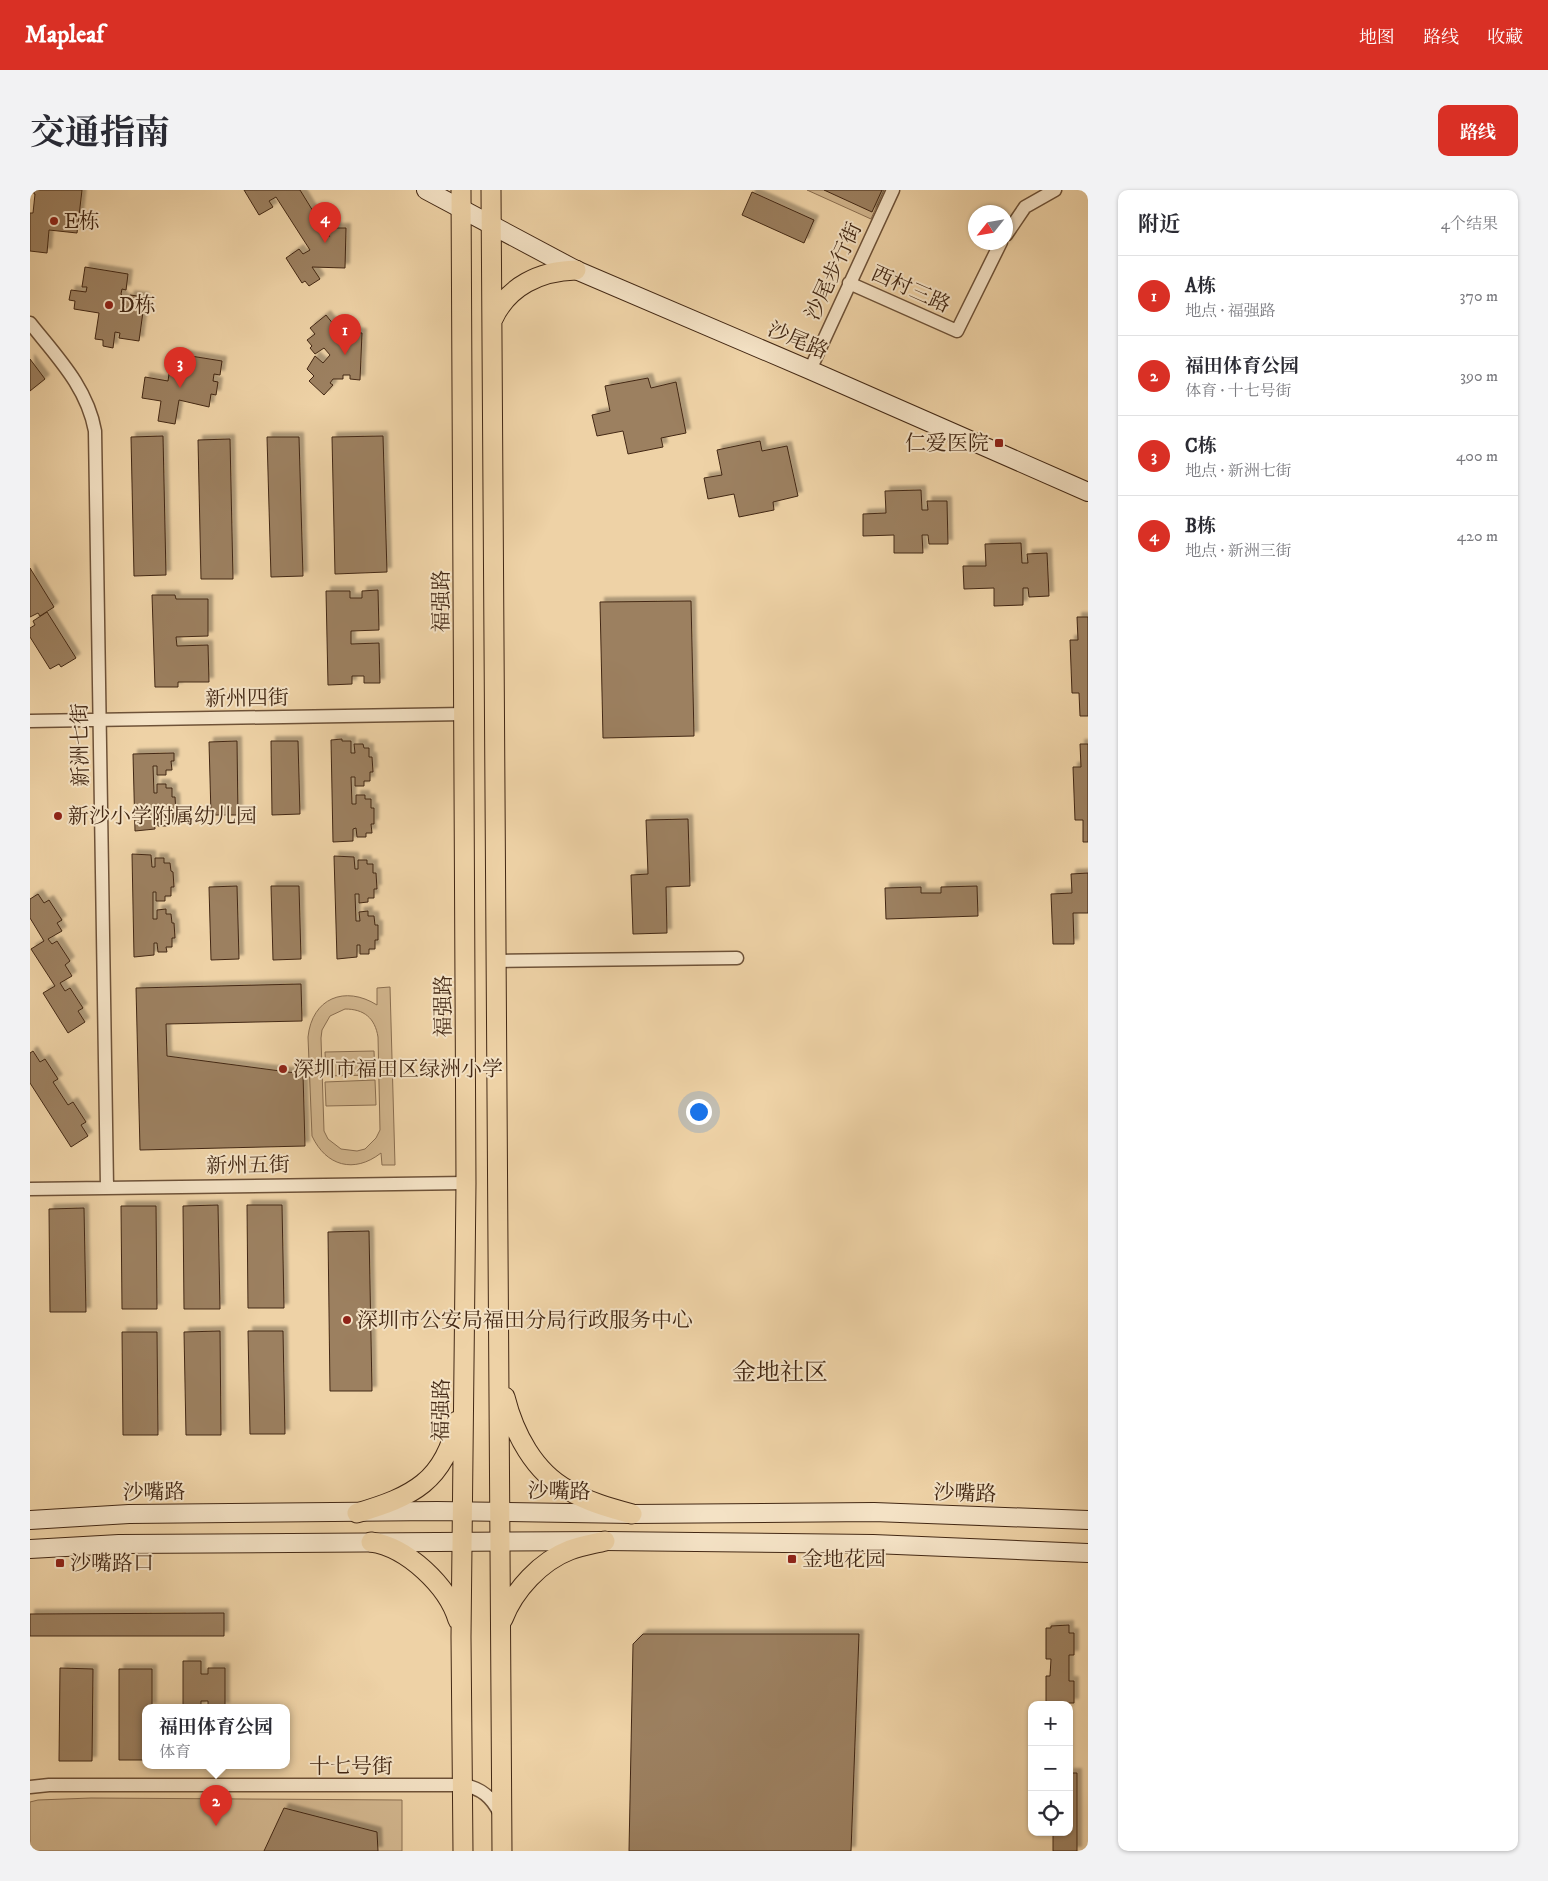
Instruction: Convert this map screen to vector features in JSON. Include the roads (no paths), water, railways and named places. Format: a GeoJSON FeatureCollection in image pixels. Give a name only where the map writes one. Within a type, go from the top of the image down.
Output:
{"type":"FeatureCollection","features":[{"type":"Feature","properties":{"kind":"main road","name":"福强路"},"geometry":{"type":"LineString","coordinates":[[461,190],[466,1183],[465,1380],[460,1637],[463,1851]]}},
{"type":"Feature","properties":{"kind":"main road"},"geometry":{"type":"LineString","coordinates":[[491,190],[502,1851]]}},
{"type":"Feature","properties":{"kind":"main road"},"geometry":{"type":"LineString","coordinates":[[492,320],[499,305],[526,283],[553,272],[576,270]]}},
{"type":"Feature","properties":{"kind":"main road"},"geometry":{"type":"LineString","coordinates":[[462,439],[493,439]]}},
{"type":"Feature","properties":{"kind":"main road"},"geometry":{"type":"LineString","coordinates":[[499,1374],[515,1427],[529,1452],[546,1473],[566,1490],[586,1499],[632,1514]]}},
{"type":"Feature","properties":{"kind":"main road"},"geometry":{"type":"LineString","coordinates":[[357,1513],[399,1500],[426,1482],[447,1452],[455,1429],[465,1380]]}},
{"type":"Feature","properties":{"kind":"main road"},"geometry":{"type":"LineString","coordinates":[[501,1625],[508,1607],[518,1592],[547,1564],[571,1550],[604,1541]]}},
{"type":"Feature","properties":{"kind":"main road"},"geometry":{"type":"LineString","coordinates":[[371,1542],[387,1546],[400,1554],[421,1568],[438,1584],[455,1610],[460,1637]]}},
{"type":"Feature","properties":{"kind":"street","name":"沙尾路"},"geometry":{"type":"LineString","coordinates":[[426,190],[576,270],[1088,492]]}},
{"type":"Feature","properties":{"kind":"street","name":"沙尾步行街"},"geometry":{"type":"LineString","coordinates":[[810,370],[893,190]]}},
{"type":"Feature","properties":{"kind":"street"},"geometry":{"type":"LineString","coordinates":[[1013,225],[1025,207],[1055,190]]}},
{"type":"Feature","properties":{"kind":"street","name":"西村三路"},"geometry":{"type":"LineString","coordinates":[[849,284],[957,331],[997,250]]}},
{"type":"Feature","properties":{"kind":"street","name":"新洲七街"},"geometry":{"type":"LineString","coordinates":[[30,323],[82,392],[90,411],[95,431],[107,1187]]}},
{"type":"Feature","properties":{"kind":"street","name":"新州四街"},"geometry":{"type":"LineString","coordinates":[[30,721],[464,714]]}},
{"type":"Feature","properties":{"kind":"street"},"geometry":{"type":"LineString","coordinates":[[497,961],[737,958]]}},
{"type":"Feature","properties":{"kind":"street","name":"新州五街"},"geometry":{"type":"LineString","coordinates":[[30,1189],[466,1183]]}},
{"type":"Feature","properties":{"kind":"street","name":"沙嘴路"},"geometry":{"type":"LineString","coordinates":[[30,1520],[129,1514],[462,1511],[632,1514],[874,1512],[1088,1520]]}},
{"type":"Feature","properties":{"kind":"street"},"geometry":{"type":"LineString","coordinates":[[30,1550],[119,1544],[604,1541],[873,1544],[1088,1553]]}},
{"type":"Feature","properties":{"kind":"street","name":"十七号街"},"geometry":{"type":"LineString","coordinates":[[30,1787],[49,1785],[463,1785]]}},
{"type":"Feature","properties":{"kind":"street"},"geometry":{"type":"LineString","coordinates":[[463,1785],[474,1787],[484,1792],[492,1799],[502,1818]]}},
{"type":"Feature","properties":{"kind":"place","name":"E栋"},"geometry":{"type":"Point","coordinates":[54,221]}},
{"type":"Feature","properties":{"kind":"place","name":"B栋"},"geometry":{"type":"Point","coordinates":[325,243]}},
{"type":"Feature","properties":{"kind":"place","name":"D栋"},"geometry":{"type":"Point","coordinates":[109,305]}},
{"type":"Feature","properties":{"kind":"place","name":"A栋"},"geometry":{"type":"Point","coordinates":[345,355]}},
{"type":"Feature","properties":{"kind":"place","name":"C栋"},"geometry":{"type":"Point","coordinates":[180,388]}},
{"type":"Feature","properties":{"kind":"place","name":"仁爱医院"},"geometry":{"type":"Point","coordinates":[999,443]}},
{"type":"Feature","properties":{"kind":"place","name":"新沙小学附属幼儿园"},"geometry":{"type":"Point","coordinates":[58,816]}},
{"type":"Feature","properties":{"kind":"place","name":"深圳市福田区绿洲小学"},"geometry":{"type":"Point","coordinates":[283,1069]}},
{"type":"Feature","properties":{"kind":"place","name":"深圳市公安局福田分局行政服务中心"},"geometry":{"type":"Point","coordinates":[347,1320]}},
{"type":"Feature","properties":{"kind":"place","name":"金地花园"},"geometry":{"type":"Point","coordinates":[792,1559]}},
{"type":"Feature","properties":{"kind":"place","name":"沙嘴路口"},"geometry":{"type":"Point","coordinates":[60,1563]}},
{"type":"Feature","properties":{"kind":"place","name":"福田体育公园"},"geometry":{"type":"Point","coordinates":[216,1826]}},
{"type":"Feature","properties":{"kind":"district","name":"金地社区"},"geometry":{"type":"Point","coordinates":[780,1372]}}]}
